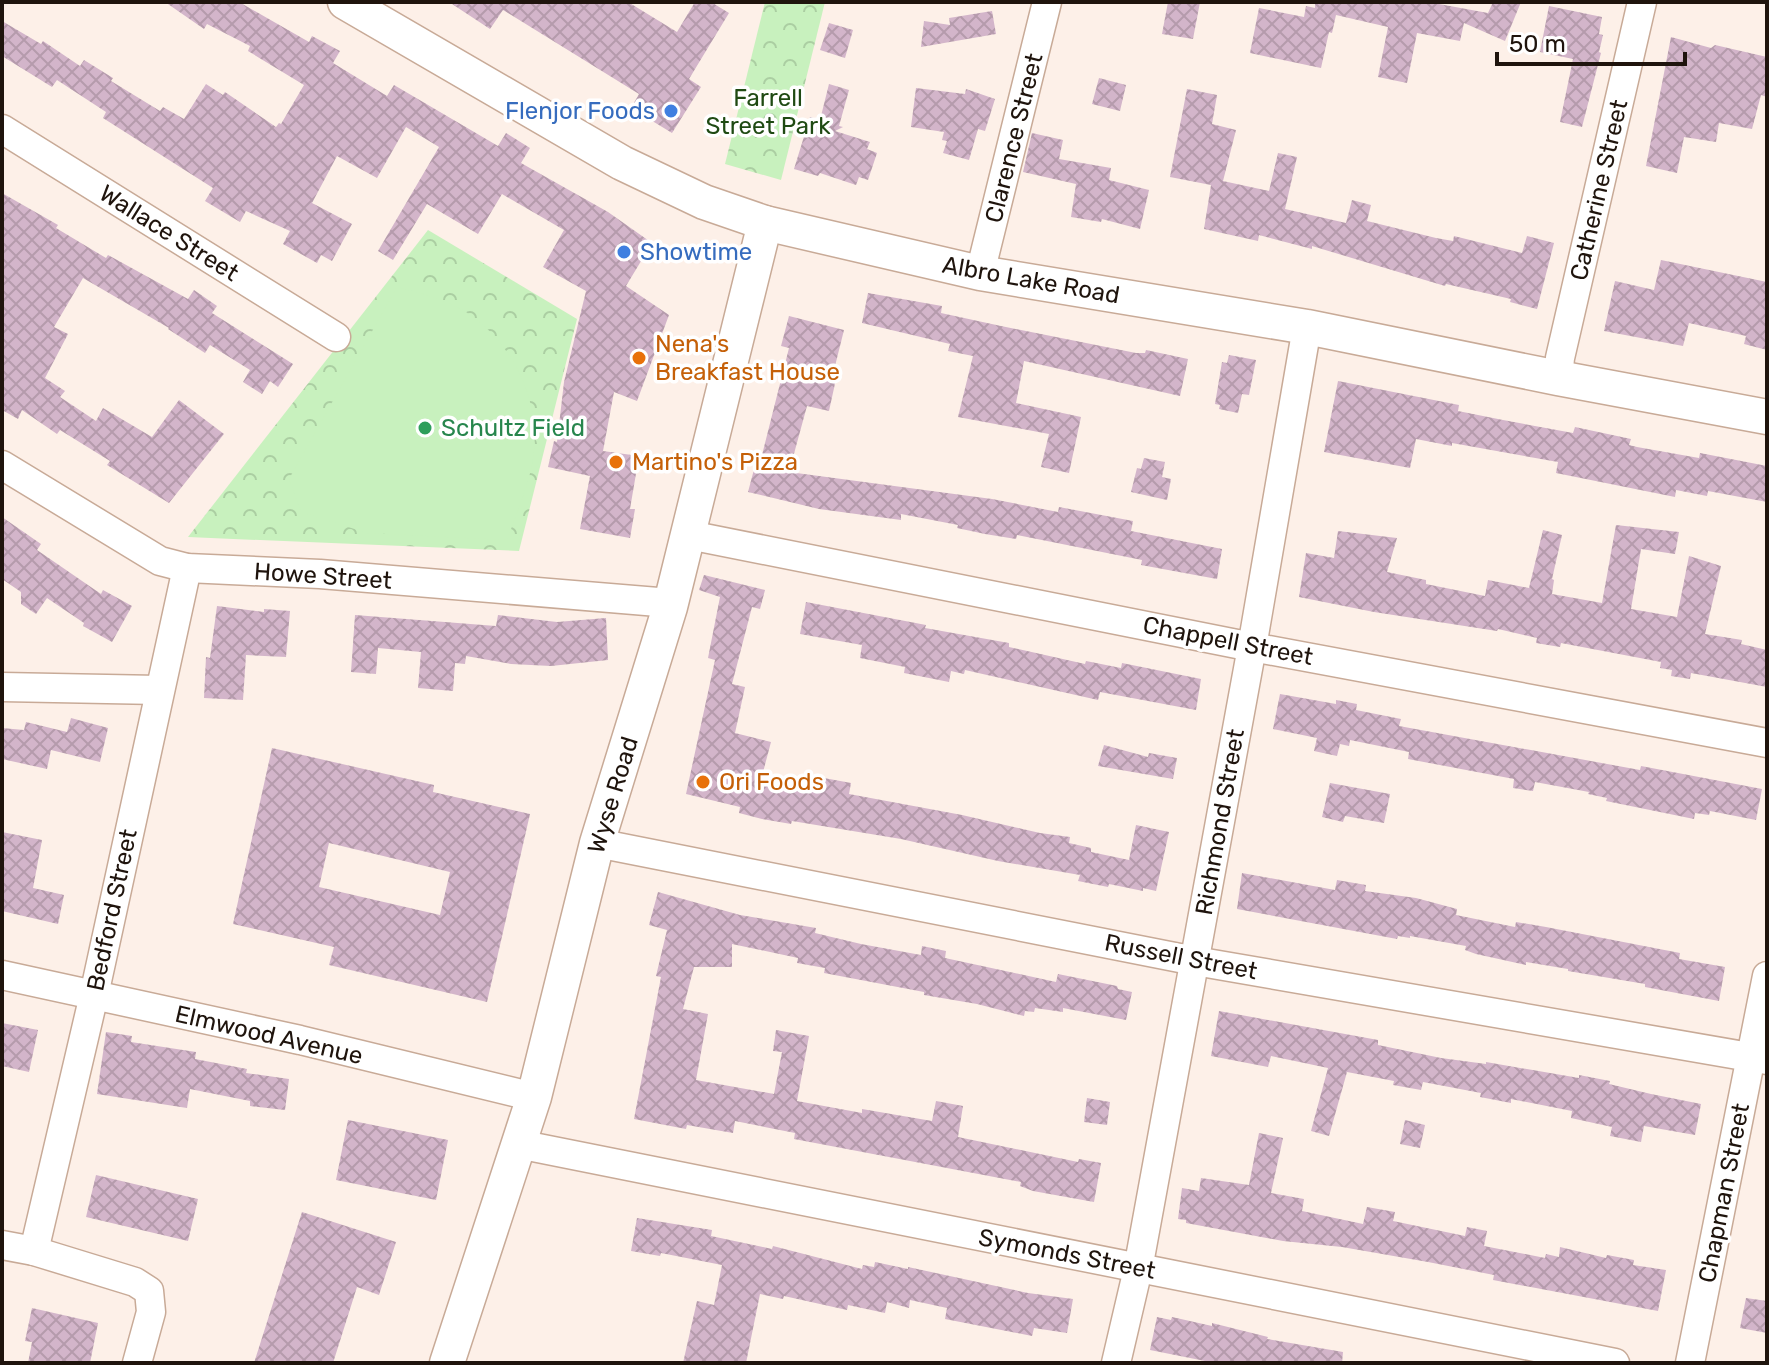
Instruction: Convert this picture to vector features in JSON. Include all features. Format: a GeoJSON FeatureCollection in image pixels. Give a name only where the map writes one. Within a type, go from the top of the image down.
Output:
{"type":"FeatureCollection","features":[{"type":"Feature","properties":{"kind":"main road","name":"Albro Lake Road"},"geometry":{"type":"LineString","coordinates":[[345,2],[622,163],[704,202],[765,223],[980,273],[1307,327],[1767,417]]}},
{"type":"Feature","properties":{"kind":"main road","name":"Wyse Road"},"geometry":{"type":"LineString","coordinates":[[447,1363],[534,1097],[597,843],[670,607],[765,223]]}},
{"type":"Feature","properties":{"kind":"street","name":"Clarence Street"},"geometry":{"type":"LineString","coordinates":[[980,273],[1047,2]]}},
{"type":"Feature","properties":{"kind":"street","name":"Catherine Street"},"geometry":{"type":"LineString","coordinates":[[1558,378],[1560,358],[1642,2]]}},
{"type":"Feature","properties":{"kind":"street","name":"Wallace Street"},"geometry":{"type":"LineString","coordinates":[[2,129],[336,337]]}},
{"type":"Feature","properties":{"kind":"street","name":"Richmond Street"},"geometry":{"type":"LineString","coordinates":[[1116,1363],[1138,1269],[1195,961],[1307,327]]}},
{"type":"Feature","properties":{"kind":"street","name":"Howe Street"},"geometry":{"type":"LineString","coordinates":[[2,465],[160,561],[187,568],[320,574],[658,602],[670,607]]}},
{"type":"Feature","properties":{"kind":"street","name":"Chappell Street"},"geometry":{"type":"LineString","coordinates":[[689,535],[1252,647],[1767,743]]}},
{"type":"Feature","properties":{"kind":"street","name":"Bedford Street"},"geometry":{"type":"LineString","coordinates":[[34,1251],[94,995],[187,568]]}},
{"type":"Feature","properties":{"kind":"street"},"geometry":{"type":"LineString","coordinates":[[2,687],[159,690]]}},
{"type":"Feature","properties":{"kind":"street","name":"Russell Street"},"geometry":{"type":"LineString","coordinates":[[597,843],[1195,961],[1759,1058]]}},
{"type":"Feature","properties":{"kind":"street","name":"Elmwood Avenue"},"geometry":{"type":"LineString","coordinates":[[2,975],[300,1040],[534,1097]]}},
{"type":"Feature","properties":{"kind":"street","name":"Chapman Street"},"geometry":{"type":"LineString","coordinates":[[1690,1363],[1759,1058],[1767,976]]}},
{"type":"Feature","properties":{"kind":"street","name":"Symonds Street"},"geometry":{"type":"LineString","coordinates":[[518,1144],[1615,1363]]}},
{"type":"Feature","properties":{"kind":"street"},"geometry":{"type":"LineString","coordinates":[[2,1245],[34,1251],[135,1282],[149,1291],[151,1312],[137,1363]]}},
{"type":"Feature","properties":{"kind":"green space","name":"Farrell Street Park"},"geometry":{"type":"Polygon","coordinates":[[[765,2],[825,2],[781,180],[725,164],[765,2]]]}},
{"type":"Feature","properties":{"kind":"green space"},"geometry":{"type":"Polygon","coordinates":[[[428,230],[577,319],[519,551],[188,537],[428,230]]]}},
{"type":"Feature","properties":{"kind":"green space","name":"Schultz Field"},"geometry":{"type":"Polygon","coordinates":[[[397,287],[441,300],[466,312],[496,338],[519,372],[532,411],[534,451],[527,485],[507,540],[367,533],[301,512],[289,479],[397,287]]]}},
{"type":"Feature","properties":{"kind":"building"},"geometry":{"type":"Polygon","coordinates":[[[165,2],[239,2],[309,42],[312,36],[340,51],[333,63],[387,96],[394,85],[498,146],[506,133],[530,148],[521,163],[608,212],[652,243],[626,286],[669,315],[637,401],[614,392],[603,451],[639,456],[630,509],[635,509],[630,538],[580,529],[590,476],[548,467],[554,441],[557,442],[564,382],[586,291],[543,267],[564,230],[502,194],[478,234],[427,204],[393,260],[378,251],[439,147],[406,127],[377,178],[337,156],[312,203],[352,224],[332,261],[321,255],[317,263],[283,244],[290,231],[246,211],[240,222],[205,201],[213,188],[103,118],[106,112],[57,80],[52,87],[2,56],[2,21],[41,44],[43,41],[80,66],[84,60],[160,111],[163,107],[184,119],[206,84],[223,95],[225,92],[276,127],[281,124],[304,85],[248,51],[250,46],[207,24],[204,29],[165,2]]]}},
{"type":"Feature","properties":{"kind":"building"},"geometry":{"type":"Polygon","coordinates":[[[449,2],[628,2],[677,32],[695,2],[711,2],[729,13],[689,79],[701,87],[672,133],[631,108],[639,94],[503,10],[490,29],[449,2]]]}},
{"type":"Feature","properties":{"kind":"building"},"geometry":{"type":"Polygon","coordinates":[[[1168,2],[1200,2],[1193,39],[1162,34],[1168,2]]]}},
{"type":"Feature","properties":{"kind":"building"},"geometry":{"type":"Polygon","coordinates":[[[1315,2],[1428,2],[1488,13],[1493,2],[1521,2],[1505,41],[1464,23],[1460,41],[1417,33],[1407,83],[1378,77],[1388,27],[1336,15],[1321,68],[1250,53],[1259,8],[1304,17],[1306,6],[1315,8],[1315,2]]]}},
{"type":"Feature","properties":{"kind":"building"},"geometry":{"type":"Polygon","coordinates":[[[1549,6],[1602,17],[1599,34],[1603,35],[1601,53],[1582,127],[1560,122],[1573,59],[1540,52],[1549,6]]]}},
{"type":"Feature","properties":{"kind":"building"},"geometry":{"type":"Polygon","coordinates":[[[992,11],[996,34],[921,47],[924,21],[950,25],[949,18],[992,11]]]}},
{"type":"Feature","properties":{"kind":"building"},"geometry":{"type":"Polygon","coordinates":[[[829,23],[853,30],[845,58],[820,50],[829,23]]]}},
{"type":"Feature","properties":{"kind":"building"},"geometry":{"type":"Polygon","coordinates":[[[1671,37],[1711,48],[1715,45],[1767,57],[1767,97],[1761,95],[1752,129],[1719,123],[1716,142],[1684,137],[1677,173],[1646,166],[1671,37]]]}},
{"type":"Feature","properties":{"kind":"building"},"geometry":{"type":"Polygon","coordinates":[[[1099,78],[1126,85],[1120,111],[1092,104],[1099,78]]]}},
{"type":"Feature","properties":{"kind":"building"},"geometry":{"type":"Polygon","coordinates":[[[829,84],[849,90],[839,126],[843,127],[835,131],[870,142],[867,149],[877,153],[868,180],[859,177],[856,185],[820,173],[818,176],[794,169],[810,117],[820,120],[829,84]]]}},
{"type":"Feature","properties":{"kind":"building"},"geometry":{"type":"Polygon","coordinates":[[[916,88],[965,94],[966,89],[995,99],[985,131],[978,129],[969,160],[943,153],[947,141],[942,140],[944,132],[911,127],[916,88]]]}},
{"type":"Feature","properties":{"kind":"building"},"geometry":{"type":"Polygon","coordinates":[[[1187,89],[1217,95],[1212,124],[1236,130],[1223,181],[1269,191],[1278,153],[1297,157],[1285,209],[1346,223],[1352,200],[1371,205],[1367,221],[1436,238],[1453,241],[1454,236],[1522,253],[1527,236],[1554,243],[1537,309],[1510,302],[1511,299],[1445,286],[1312,246],[1312,249],[1259,235],[1258,241],[1204,229],[1211,185],[1170,177],[1187,89]]]}},
{"type":"Feature","properties":{"kind":"building"},"geometry":{"type":"Polygon","coordinates":[[[1032,133],[1063,140],[1059,159],[1111,168],[1109,180],[1149,190],[1140,229],[1102,219],[1101,222],[1071,217],[1076,184],[1023,172],[1032,133]]]}},
{"type":"Feature","properties":{"kind":"building"},"geometry":{"type":"Polygon","coordinates":[[[2,193],[58,225],[56,228],[106,258],[108,255],[188,299],[194,290],[217,306],[212,313],[293,364],[278,387],[270,381],[262,394],[243,382],[250,370],[210,345],[205,353],[169,328],[83,278],[54,327],[68,334],[45,378],[65,391],[60,397],[96,421],[103,408],[152,437],[179,400],[224,434],[169,503],[107,465],[110,461],[60,430],[57,434],[22,410],[18,419],[2,410],[2,193]]]}},
{"type":"Feature","properties":{"kind":"building"},"geometry":{"type":"Polygon","coordinates":[[[1661,260],[1767,282],[1767,350],[1744,344],[1746,336],[1689,323],[1683,346],[1604,331],[1615,281],[1654,290],[1661,260]]]}},
{"type":"Feature","properties":{"kind":"building"},"geometry":{"type":"Polygon","coordinates":[[[868,293],[942,306],[941,313],[1001,326],[1136,353],[1145,353],[1146,350],[1188,359],[1180,396],[1024,361],[1016,403],[1081,417],[1069,473],[1041,467],[1049,434],[958,417],[973,356],[948,351],[950,344],[862,323],[868,293]]]}},
{"type":"Feature","properties":{"kind":"building"},"geometry":{"type":"Polygon","coordinates":[[[789,316],[844,330],[832,378],[836,379],[829,411],[807,406],[789,472],[992,499],[1058,512],[1059,507],[1133,521],[1131,531],[1222,549],[1217,579],[1141,565],[1142,560],[1017,535],[1016,539],[985,534],[957,528],[958,525],[901,514],[901,520],[819,509],[748,492],[756,462],[760,463],[789,348],[781,346],[789,316]]]}},
{"type":"Feature","properties":{"kind":"building"},"geometry":{"type":"Polygon","coordinates":[[[1229,355],[1256,360],[1249,395],[1242,394],[1238,413],[1219,409],[1220,405],[1215,404],[1222,362],[1227,363],[1229,355]]]}},
{"type":"Feature","properties":{"kind":"building"},"geometry":{"type":"Polygon","coordinates":[[[1338,381],[1459,405],[1458,411],[1503,420],[1573,433],[1575,427],[1631,439],[1629,445],[1637,447],[1699,458],[1700,453],[1767,466],[1767,502],[1708,491],[1707,496],[1676,490],[1675,497],[1556,473],[1558,462],[1452,443],[1452,446],[1416,439],[1410,468],[1324,452],[1338,381]]]}},
{"type":"Feature","properties":{"kind":"building"},"geometry":{"type":"Polygon","coordinates":[[[1144,458],[1165,462],[1162,477],[1171,479],[1167,500],[1131,492],[1137,468],[1141,469],[1144,458]]]}},
{"type":"Feature","properties":{"kind":"building"},"geometry":{"type":"Polygon","coordinates":[[[2,517],[41,544],[37,550],[101,594],[103,590],[132,606],[112,642],[83,626],[84,623],[47,598],[36,614],[21,604],[21,592],[2,579],[2,517]]]}},
{"type":"Feature","properties":{"kind":"building"},"geometry":{"type":"Polygon","coordinates":[[[1616,525],[1679,532],[1675,554],[1641,549],[1631,609],[1677,617],[1689,556],[1721,566],[1705,634],[1742,640],[1741,644],[1767,650],[1767,687],[1691,673],[1690,679],[1671,676],[1672,670],[1660,668],[1661,662],[1561,643],[1560,647],[1536,643],[1537,638],[1498,629],[1374,612],[1299,597],[1306,553],[1334,558],[1338,531],[1397,538],[1387,572],[1485,596],[1488,580],[1529,588],[1543,530],[1562,535],[1552,579],[1552,594],[1602,603],[1616,525]]]}},
{"type":"Feature","properties":{"kind":"building"},"geometry":{"type":"Polygon","coordinates":[[[704,575],[765,590],[760,609],[752,607],[732,684],[745,687],[735,733],[771,742],[762,776],[822,788],[824,778],[851,783],[849,794],[1070,837],[1069,843],[1091,848],[1091,852],[1129,860],[1136,825],[1169,832],[1156,891],[1078,881],[1080,875],[998,861],[901,839],[762,819],[739,813],[740,807],[686,794],[715,660],[708,658],[720,597],[699,590],[704,575]]]}},
{"type":"Feature","properties":{"kind":"building"},"geometry":{"type":"Polygon","coordinates":[[[806,602],[1009,643],[1009,647],[1085,664],[1086,661],[1121,668],[1122,663],[1201,679],[1196,710],[1100,692],[1098,700],[965,670],[964,674],[951,671],[949,682],[904,673],[905,667],[860,658],[862,645],[800,634],[806,602]]]}},
{"type":"Feature","properties":{"kind":"building"},"geometry":{"type":"Polygon","coordinates":[[[217,606],[264,612],[264,609],[290,611],[286,657],[246,655],[243,700],[204,698],[206,657],[210,658],[217,606]]]}},
{"type":"Feature","properties":{"kind":"building"},"geometry":{"type":"Polygon","coordinates":[[[355,615],[496,626],[498,615],[557,622],[606,618],[608,660],[551,666],[511,664],[466,656],[465,664],[455,663],[453,691],[418,688],[421,652],[378,648],[376,674],[351,672],[355,615]]]}},
{"type":"Feature","properties":{"kind":"building"},"geometry":{"type":"Polygon","coordinates":[[[1280,694],[1336,704],[1336,700],[1357,704],[1356,710],[1401,719],[1399,726],[1762,789],[1756,820],[1710,811],[1709,815],[1695,813],[1694,819],[1606,801],[1607,798],[1589,792],[1535,782],[1533,791],[1513,788],[1514,779],[1408,759],[1409,752],[1350,740],[1349,746],[1340,744],[1337,756],[1314,751],[1317,738],[1273,729],[1280,694]]]}},
{"type":"Feature","properties":{"kind":"building"},"geometry":{"type":"Polygon","coordinates":[[[71,718],[108,728],[100,762],[51,750],[47,769],[2,759],[2,728],[24,730],[26,722],[67,732],[71,718]]]}},
{"type":"Feature","properties":{"kind":"building"},"geometry":{"type":"Polygon","coordinates":[[[1104,745],[1148,757],[1149,753],[1177,758],[1173,779],[1098,766],[1104,745]]]}},
{"type":"Feature","properties":{"kind":"building"},"geometry":{"type":"Polygon","coordinates":[[[272,748],[434,785],[433,792],[530,814],[487,1002],[329,965],[334,947],[233,924],[272,748]],[[329,843],[319,887],[440,915],[450,872],[329,843]]]}},
{"type":"Feature","properties":{"kind":"building"},"geometry":{"type":"Polygon","coordinates":[[[1330,783],[1390,794],[1384,823],[1345,816],[1343,822],[1322,817],[1330,783]]]}},
{"type":"Feature","properties":{"kind":"building"},"geometry":{"type":"Polygon","coordinates":[[[2,832],[42,840],[33,888],[64,895],[58,924],[2,911],[2,832]]]}},
{"type":"Feature","properties":{"kind":"building"},"geometry":{"type":"Polygon","coordinates":[[[1242,873],[1335,890],[1337,880],[1366,885],[1365,891],[1416,898],[1457,909],[1456,915],[1515,927],[1516,922],[1546,927],[1680,953],[1679,959],[1725,967],[1719,1001],[1568,969],[1526,962],[1526,965],[1476,954],[1465,950],[1466,946],[1410,936],[1398,936],[1397,939],[1237,909],[1242,873]]]}},
{"type":"Feature","properties":{"kind":"building"},"geometry":{"type":"Polygon","coordinates":[[[658,892],[740,915],[816,928],[815,933],[861,944],[921,955],[922,946],[946,951],[945,958],[1056,982],[1058,974],[1132,992],[1126,1020],[1063,1008],[1063,1012],[1035,1008],[1034,1012],[1025,1011],[1024,1016],[924,995],[924,992],[824,973],[825,968],[797,963],[798,958],[732,944],[732,967],[694,967],[683,1009],[708,1014],[696,1080],[774,1094],[782,1052],[773,1051],[776,1030],[809,1036],[797,1101],[932,1121],[936,1101],[963,1106],[958,1137],[1078,1162],[1079,1159],[1101,1163],[1094,1202],[1033,1191],[1020,1186],[1021,1182],[794,1139],[795,1133],[735,1121],[733,1133],[687,1125],[686,1129],[634,1119],[661,977],[656,976],[667,930],[649,925],[658,892]]]}},
{"type":"Feature","properties":{"kind":"building"},"geometry":{"type":"Polygon","coordinates":[[[1219,1011],[1378,1040],[1378,1045],[1441,1058],[1486,1062],[1579,1078],[1579,1075],[1701,1104],[1695,1135],[1644,1126],[1641,1142],[1610,1136],[1612,1127],[1571,1118],[1572,1111],[1511,1099],[1511,1103],[1480,1097],[1481,1093],[1423,1082],[1421,1090],[1347,1072],[1329,1136],[1311,1131],[1328,1068],[1271,1056],[1268,1067],[1211,1056],[1219,1011]]]}},
{"type":"Feature","properties":{"kind":"building"},"geometry":{"type":"Polygon","coordinates":[[[2,1023],[38,1030],[29,1072],[2,1066],[2,1023]]]}},
{"type":"Feature","properties":{"kind":"building"},"geometry":{"type":"Polygon","coordinates":[[[106,1032],[132,1036],[131,1042],[196,1052],[195,1059],[247,1069],[246,1073],[289,1079],[285,1110],[250,1106],[250,1101],[190,1089],[187,1108],[97,1094],[106,1032]]]}},
{"type":"Feature","properties":{"kind":"building"},"geometry":{"type":"Polygon","coordinates":[[[1087,1098],[1110,1102],[1107,1125],[1084,1122],[1087,1098]]]}},
{"type":"Feature","properties":{"kind":"building"},"geometry":{"type":"Polygon","coordinates":[[[348,1120],[448,1140],[436,1200],[336,1180],[348,1120]]]}},
{"type":"Feature","properties":{"kind":"building"},"geometry":{"type":"Polygon","coordinates":[[[1405,1120],[1425,1125],[1420,1148],[1400,1144],[1405,1120]]]}},
{"type":"Feature","properties":{"kind":"building"},"geometry":{"type":"Polygon","coordinates":[[[1259,1133],[1283,1138],[1271,1193],[1304,1199],[1302,1211],[1363,1224],[1367,1207],[1395,1212],[1393,1221],[1465,1236],[1467,1227],[1487,1231],[1484,1246],[1545,1258],[1546,1254],[1559,1257],[1560,1247],[1606,1258],[1607,1255],[1634,1260],[1633,1265],[1666,1270],[1658,1311],[1493,1280],[1494,1275],[1428,1262],[1342,1247],[1283,1241],[1178,1219],[1182,1188],[1199,1191],[1201,1178],[1249,1185],[1259,1133]]]}},
{"type":"Feature","properties":{"kind":"building"},"geometry":{"type":"Polygon","coordinates":[[[96,1175],[198,1199],[188,1241],[86,1217],[96,1175]]]}},
{"type":"Feature","properties":{"kind":"building"},"geometry":{"type":"Polygon","coordinates":[[[302,1212],[396,1242],[379,1295],[357,1287],[333,1363],[254,1363],[302,1212]]]}},
{"type":"Feature","properties":{"kind":"building"},"geometry":{"type":"Polygon","coordinates":[[[637,1218],[712,1230],[711,1236],[772,1249],[773,1246],[862,1269],[863,1265],[874,1267],[875,1262],[1073,1299],[1067,1333],[1034,1328],[1032,1336],[945,1319],[947,1308],[910,1300],[909,1308],[887,1302],[885,1313],[848,1305],[847,1310],[760,1294],[746,1363],[683,1363],[697,1301],[714,1305],[722,1265],[661,1253],[660,1256],[631,1251],[637,1218]]]}},
{"type":"Feature","properties":{"kind":"building"},"geometry":{"type":"Polygon","coordinates":[[[1746,1298],[1767,1301],[1767,1333],[1740,1328],[1746,1298]]]}},
{"type":"Feature","properties":{"kind":"building"},"geometry":{"type":"Polygon","coordinates":[[[32,1308],[98,1323],[90,1363],[28,1363],[32,1342],[25,1341],[32,1308]]]}},
{"type":"Feature","properties":{"kind":"building"},"geometry":{"type":"Polygon","coordinates":[[[1157,1317],[1171,1320],[1172,1317],[1212,1326],[1212,1323],[1267,1339],[1343,1352],[1342,1363],[1215,1363],[1150,1350],[1157,1317]]]}},
{"type":"Feature","properties":{"kind":"place","name":"Flenjor Foods"},"geometry":{"type":"Point","coordinates":[671,111]}},
{"type":"Feature","properties":{"kind":"place","name":"Showtime"},"geometry":{"type":"Point","coordinates":[624,252]}},
{"type":"Feature","properties":{"kind":"place","name":"Nena's Breakfast House"},"geometry":{"type":"Point","coordinates":[639,358]}},
{"type":"Feature","properties":{"kind":"place","name":"Schultz Field"},"geometry":{"type":"Point","coordinates":[425,428]}},
{"type":"Feature","properties":{"kind":"place","name":"Martino's Pizza"},"geometry":{"type":"Point","coordinates":[616,462]}},
{"type":"Feature","properties":{"kind":"place","name":"Ori Foods"},"geometry":{"type":"Point","coordinates":[703,782]}}]}
